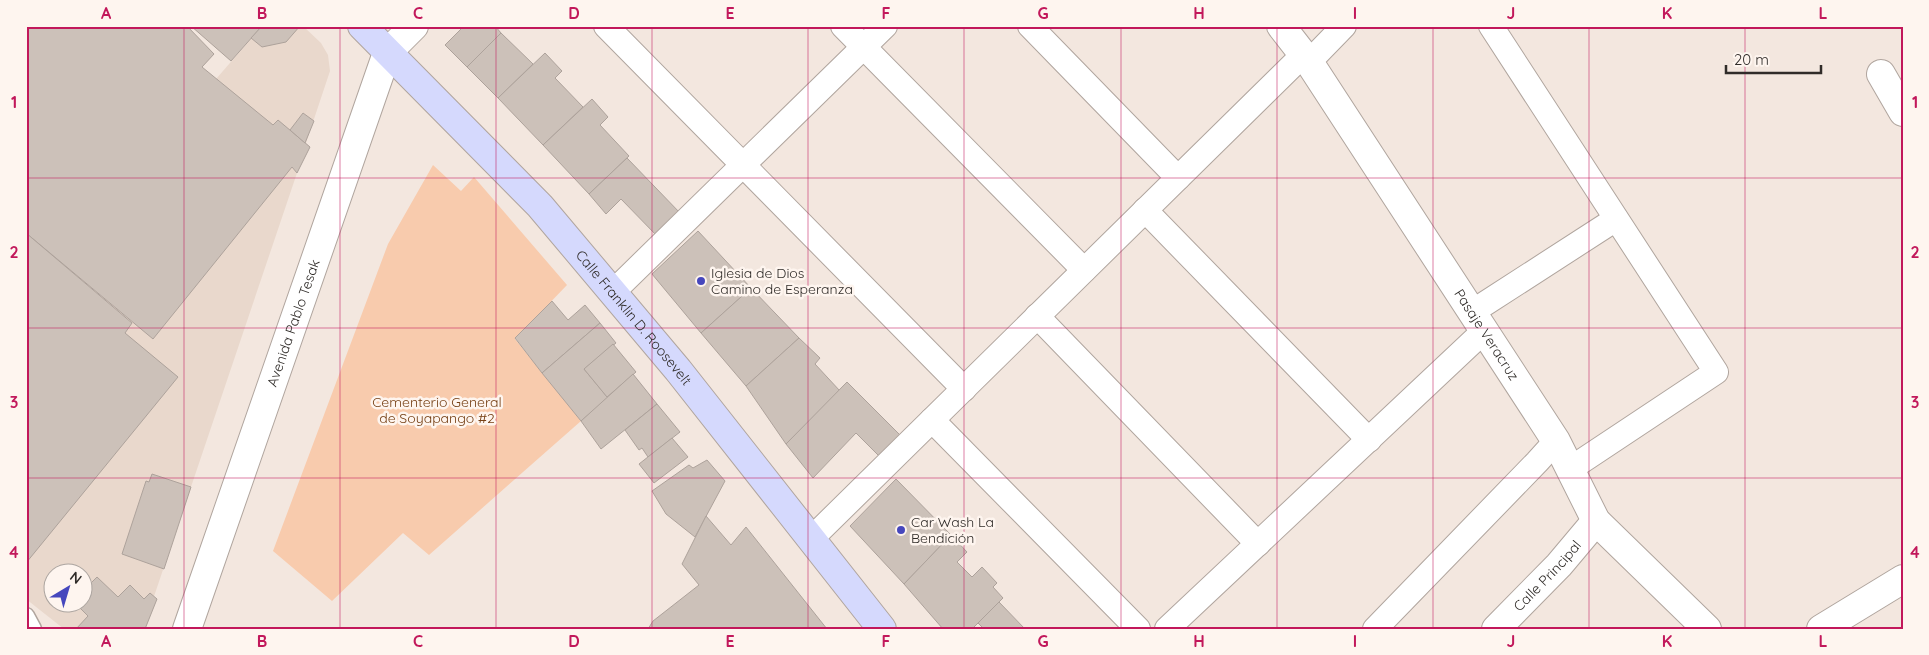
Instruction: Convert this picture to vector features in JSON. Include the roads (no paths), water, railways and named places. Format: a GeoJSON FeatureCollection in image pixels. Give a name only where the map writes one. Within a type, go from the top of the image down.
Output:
{"type":"FeatureCollection","features":[{"type":"Feature","properties":{"kind":"main road","name":"Calle Franklin D. Roosevelt"},"geometry":{"type":"LineString","coordinates":[[362,26],[540,206],[678,370],[882,629]]}},
{"type":"Feature","properties":{"kind":"street","name":"Avenida Pablo Tesak"},"geometry":{"type":"LineString","coordinates":[[187,629],[388,53],[414,26]]}},
{"type":"Feature","properties":{"kind":"street"},"geometry":{"type":"LineString","coordinates":[[606,26],[964,388]]}},
{"type":"Feature","properties":{"kind":"street"},"geometry":{"type":"LineString","coordinates":[[843,26],[1084,270]]}},
{"type":"Feature","properties":{"kind":"street"},"geometry":{"type":"LineString","coordinates":[[613,292],[885,26]]}},
{"type":"Feature","properties":{"kind":"street"},"geometry":{"type":"LineString","coordinates":[[1030,26],[1178,178]]}},
{"type":"Feature","properties":{"kind":"street","name":"Pasaje Veracruz"},"geometry":{"type":"LineString","coordinates":[[1281,26],[1306,58],[1556,441],[1596,521],[1707,629]]}},
{"type":"Feature","properties":{"kind":"street"},"geometry":{"type":"LineString","coordinates":[[811,539],[1178,178],[1306,58],[1344,26]]}},
{"type":"Feature","properties":{"kind":"street"},"geometry":{"type":"LineString","coordinates":[[1491,26],[1716,372],[1570,469]]}},
{"type":"Feature","properties":{"kind":"street"},"geometry":{"type":"LineString","coordinates":[[1881,74],[1903,112]]}},
{"type":"Feature","properties":{"kind":"street"},"geometry":{"type":"LineString","coordinates":[[1145,210],[1369,440]]}},
{"type":"Feature","properties":{"kind":"street"},"geometry":{"type":"LineString","coordinates":[[1167,629],[1369,440],[1478,322],[1616,219]]}},
{"type":"Feature","properties":{"kind":"street"},"geometry":{"type":"LineString","coordinates":[[1038,316],[1258,544]]}},
{"type":"Feature","properties":{"kind":"street"},"geometry":{"type":"LineString","coordinates":[[932,420],[1138,629]]}},
{"type":"Feature","properties":{"kind":"street"},"geometry":{"type":"LineString","coordinates":[[1375,629],[1556,441]]}},
{"type":"Feature","properties":{"kind":"street","name":"Calle Principal"},"geometry":{"type":"LineString","coordinates":[[1496,629],[1559,565],[1596,521]]}},
{"type":"Feature","properties":{"kind":"street"},"geometry":{"type":"LineString","coordinates":[[1821,629],[1903,579]]}},
{"type":"Feature","properties":{"kind":"lane"},"geometry":{"type":"LineString","coordinates":[[26,616],[33,629]]}},
{"type":"Feature","properties":{"kind":"place","name":"Iglesia de Dios Camino de Esperanza"},"geometry":{"type":"Point","coordinates":[701,281]}},
{"type":"Feature","properties":{"kind":"place","name":"Car Wash La Bendición"},"geometry":{"type":"Point","coordinates":[901,530]}},
{"type":"Feature","properties":{"kind":"park label","name":"Cementerio General de Soyapango #2"},"geometry":{"type":"Point","coordinates":[437,410]}}]}
